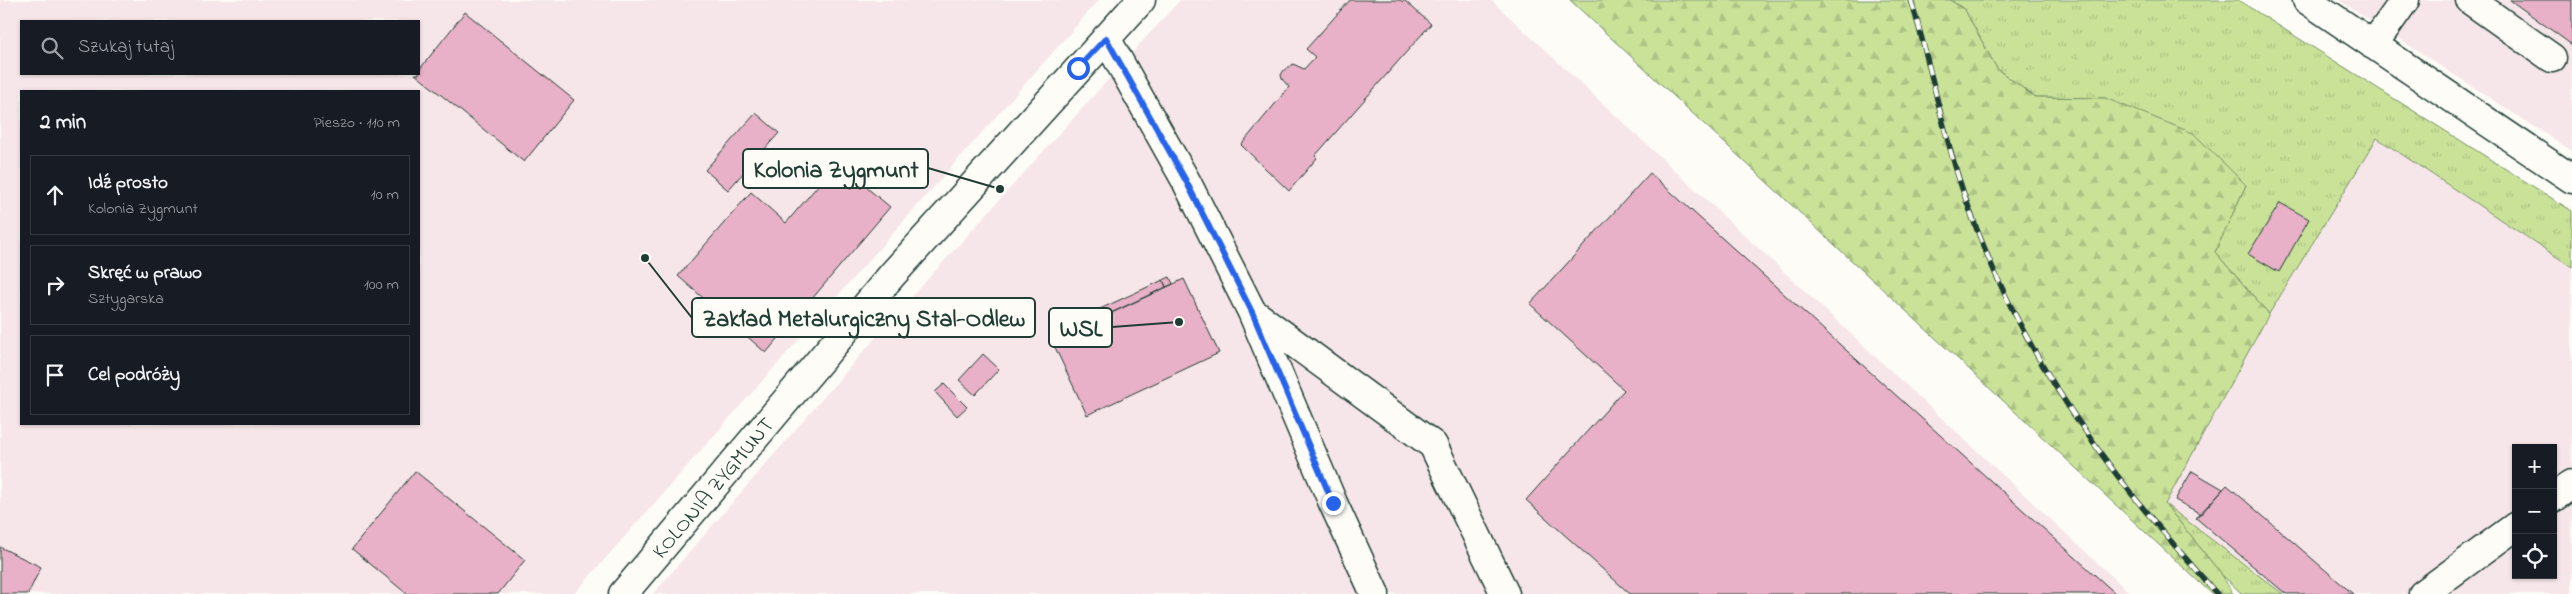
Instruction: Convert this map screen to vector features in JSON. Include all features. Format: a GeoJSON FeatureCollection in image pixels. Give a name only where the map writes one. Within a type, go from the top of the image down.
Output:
{"type":"FeatureCollection","features":[{"type":"Feature","properties":{"kind":"street","name":"KOLONIA ZYGMUNT"},"geometry":{"type":"LineString","coordinates":[[623,594],[892,275],[1141,0]]}},
{"type":"Feature","properties":{"kind":"street"},"geometry":{"type":"LineString","coordinates":[[2307,0],[2572,179]]}},
{"type":"Feature","properties":{"kind":"street"},"geometry":{"type":"LineString","coordinates":[[2373,45],[2405,0]]}},
{"type":"Feature","properties":{"kind":"street"},"geometry":{"type":"LineString","coordinates":[[2470,0],[2552,58]]}},
{"type":"Feature","properties":{"kind":"street"},"geometry":{"type":"LineString","coordinates":[[1106,38],[1186,181],[1252,312],[1325,485],[1375,594]]}},
{"type":"Feature","properties":{"kind":"street"},"geometry":{"type":"LineString","coordinates":[[1252,312],[1433,445],[1505,594]]}},
{"type":"Feature","properties":{"kind":"street"},"geometry":{"type":"LineString","coordinates":[[2557,495],[2572,484]]}},
{"type":"Feature","properties":{"kind":"street"},"geometry":{"type":"LineString","coordinates":[[2423,594],[2512,529]]}},
{"type":"Feature","properties":{"kind":"shaded area"},"geometry":{"type":"Polygon","coordinates":[[[0,0],[1099,0],[574,594],[0,594],[0,0]]]}},
{"type":"Feature","properties":{"kind":"shaded area"},"geometry":{"type":"Polygon","coordinates":[[[1180,0],[1491,0],[2131,594],[653,594],[890,321],[1180,0]]]}},
{"type":"Feature","properties":{"kind":"shaded area"},"geometry":{"type":"Polygon","coordinates":[[[2339,0],[2572,0],[2572,151],[2339,0]]]}},
{"type":"Feature","properties":{"kind":"shaded area"},"geometry":{"type":"Polygon","coordinates":[[[2377,138],[2572,267],[2572,594],[2283,594],[2165,504],[2269,314],[2377,138]]]}},
{"type":"Feature","properties":{"kind":"green space"},"geometry":{"type":"Polygon","coordinates":[[[1570,0],[1950,0],[1965,10],[1997,69],[2035,97],[2105,98],[2193,133],[2246,185],[2215,252],[2269,314],[2165,504],[2222,575],[2233,594],[2212,594],[1570,0]]]}},
{"type":"Feature","properties":{"kind":"green space"},"geometry":{"type":"Polygon","coordinates":[[[1950,0],[2238,0],[2572,211],[2572,267],[2377,138],[2269,314],[2215,252],[2246,185],[2105,98],[2035,97],[1997,69],[1965,10],[1950,0]]]}},
{"type":"Feature","properties":{"kind":"green space"},"geometry":{"type":"Polygon","coordinates":[[[2165,504],[2283,594],[2242,594],[2222,575],[2165,504]]]}},
{"type":"Feature","properties":{"kind":"building"},"geometry":{"type":"Polygon","coordinates":[[[1350,0],[1400,0],[1403,2],[1404,0],[1431,24],[1315,156],[1317,158],[1289,191],[1241,145],[1289,87],[1282,79],[1281,75],[1284,70],[1293,64],[1304,69],[1315,57],[1306,49],[1350,0]]]}},
{"type":"Feature","properties":{"kind":"building"},"geometry":{"type":"Polygon","coordinates":[[[2510,0],[2572,0],[2572,45],[2510,0]]]}},
{"type":"Feature","properties":{"kind":"building"},"geometry":{"type":"Polygon","coordinates":[[[465,12],[574,100],[524,162],[416,75],[420,75],[420,69],[465,12]]]}},
{"type":"Feature","properties":{"kind":"building"},"geometry":{"type":"Polygon","coordinates":[[[756,113],[779,133],[728,190],[705,170],[756,113]]]}},
{"type":"Feature","properties":{"kind":"building"},"geometry":{"type":"Polygon","coordinates":[[[837,163],[890,207],[766,353],[678,276],[751,192],[786,223],[837,163]]]}},
{"type":"Feature","properties":{"kind":"building"},"geometry":{"type":"Polygon","coordinates":[[[1650,173],[2116,594],[1630,594],[1526,500],[1624,390],[1530,304],[1650,173]]]}},
{"type":"Feature","properties":{"kind":"building"},"geometry":{"type":"Polygon","coordinates":[[[2280,203],[2309,219],[2279,272],[2248,254],[2280,203]]]}},
{"type":"Feature","properties":{"kind":"building"},"geometry":{"type":"Polygon","coordinates":[[[1170,277],[1173,284],[1166,287],[1163,280],[1170,277]]]}},
{"type":"Feature","properties":{"kind":"building"},"geometry":{"type":"Polygon","coordinates":[[[1184,279],[1219,353],[1087,415],[1052,341],[1184,279]]]}},
{"type":"Feature","properties":{"kind":"building"},"geometry":{"type":"Polygon","coordinates":[[[1163,280],[1166,287],[1068,333],[1065,325],[1163,280]]]}},
{"type":"Feature","properties":{"kind":"building"},"geometry":{"type":"Polygon","coordinates":[[[983,354],[999,369],[975,395],[959,380],[983,354]]]}},
{"type":"Feature","properties":{"kind":"building"},"geometry":{"type":"Polygon","coordinates":[[[944,384],[967,407],[957,416],[935,392],[944,384]]]}},
{"type":"Feature","properties":{"kind":"building"},"geometry":{"type":"Polygon","coordinates":[[[415,471],[525,560],[498,594],[407,594],[352,549],[415,471]]]}},
{"type":"Feature","properties":{"kind":"building"},"geometry":{"type":"Polygon","coordinates":[[[2192,471],[2223,489],[2201,514],[2175,500],[2192,471]]]}},
{"type":"Feature","properties":{"kind":"building"},"geometry":{"type":"Polygon","coordinates":[[[2227,485],[2353,594],[2286,594],[2196,518],[2227,485]]]}},
{"type":"Feature","properties":{"kind":"building"},"geometry":{"type":"Polygon","coordinates":[[[0,547],[41,567],[28,594],[0,594],[0,547]]]}},
{"type":"Feature","properties":{"kind":"railway"},"geometry":{"type":"LineString","coordinates":[[1911,0],[1950,148],[1965,197],[1989,259],[2018,320],[2051,379],[2103,456],[2183,556],[2217,594]]}},
{"type":"Feature","properties":{"kind":"place","name":"Kolonia Zygmunt"},"geometry":{"type":"Point","coordinates":[1000,189]}},
{"type":"Feature","properties":{"kind":"place","name":"Zakład Metalurgiczny Stal-Odlew"},"geometry":{"type":"Point","coordinates":[645,258]}},
{"type":"Feature","properties":{"kind":"place","name":"WSL"},"geometry":{"type":"Point","coordinates":[1179,322]}},
{"type":"Feature","properties":{"kind":"route"},"geometry":{"type":"LineString","coordinates":[[1078,68],[1106,38],[1186,181],[1252,312],[1333,503]]}}]}
